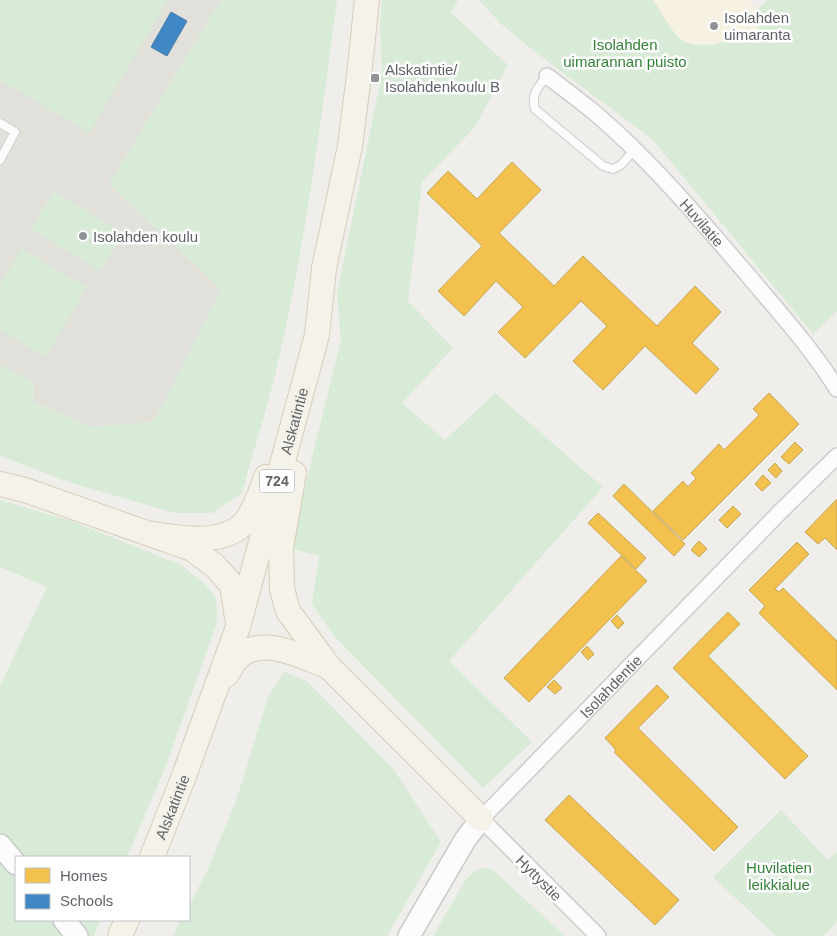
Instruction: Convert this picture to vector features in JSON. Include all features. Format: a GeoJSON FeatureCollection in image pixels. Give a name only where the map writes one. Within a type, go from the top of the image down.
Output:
{"type":"FeatureCollection","features":[{"type":"Feature","properties":{"kind":"main road","name":"Alskatintie"},"geometry":{"type":"LineString","coordinates":[[152,856],[218,686],[238,628],[317,335],[324,268],[350,146],[366,0]]}},
{"type":"Feature","properties":{"kind":"main road"},"geometry":{"type":"LineString","coordinates":[[153,534],[190,539],[214,537],[237,530],[249,516],[260,494],[270,466],[324,268]]}},
{"type":"Feature","properties":{"kind":"main road"},"geometry":{"type":"LineString","coordinates":[[317,335],[281,548],[282,589],[288,611],[329,667],[480,820]]}},
{"type":"Feature","properties":{"kind":"main road"},"geometry":{"type":"LineString","coordinates":[[0,484],[24,490],[192,548],[215,566],[232,585],[238,628]]}},
{"type":"Feature","properties":{"kind":"main road"},"geometry":{"type":"LineString","coordinates":[[218,686],[240,655],[254,649],[275,647],[329,667]]}},
{"type":"Feature","properties":{"kind":"main road"},"geometry":{"type":"LineString","coordinates":[[120,936],[127,921]]}},
{"type":"Feature","properties":{"kind":"street","name":"Huvilatie"},"geometry":{"type":"LineString","coordinates":[[547,76],[595,113],[674,191],[781,314],[825,369],[837,388]]}},
{"type":"Feature","properties":{"kind":"street","name":"Isolahdentie"},"geometry":{"type":"LineString","coordinates":[[409,936],[465,840],[480,820],[837,456]]}},
{"type":"Feature","properties":{"kind":"street","name":"Hyttystie"},"geometry":{"type":"LineString","coordinates":[[480,820],[598,936]]}},
{"type":"Feature","properties":{"kind":"street"},"geometry":{"type":"LineString","coordinates":[[0,845],[15,863]]}},
{"type":"Feature","properties":{"kind":"street"},"geometry":{"type":"LineString","coordinates":[[65,921],[77,936]]}},
{"type":"Feature","properties":{"kind":"lane"},"geometry":{"type":"LineString","coordinates":[[547,76],[535,91],[532,100],[535,109],[603,166],[613,169],[621,165],[634,150]]}},
{"type":"Feature","properties":{"kind":"lane"},"geometry":{"type":"LineString","coordinates":[[0,123],[16,132],[0,160]]}},
{"type":"Feature","properties":{"kind":"shaded area","name":"Isolahden koulu"},"geometry":{"type":"Polygon","coordinates":[[[0,0],[221,0],[109,184],[221,289],[158,414],[151,422],[92,427],[33,402],[34,382],[0,365],[0,0]]]}},
{"type":"Feature","properties":{"kind":"green space"},"geometry":{"type":"Polygon","coordinates":[[[0,0],[168,0],[89,133],[0,80],[0,0]]]}},
{"type":"Feature","properties":{"kind":"green space"},"geometry":{"type":"Polygon","coordinates":[[[221,0],[337,0],[312,180],[289,314],[275,375],[242,493],[212,513],[174,513],[72,483],[0,456],[0,365],[34,382],[33,402],[92,427],[151,422],[158,414],[221,289],[109,184],[221,0]]]}},
{"type":"Feature","properties":{"kind":"green space"},"geometry":{"type":"Polygon","coordinates":[[[382,0],[458,0],[451,13],[508,65],[475,127],[422,182],[408,301],[453,348],[402,403],[445,440],[495,393],[603,487],[449,661],[532,742],[483,788],[334,636],[312,604],[319,556],[290,548],[341,340],[337,293],[382,74],[380,27],[382,0]]]}},
{"type":"Feature","properties":{"kind":"green space","name":"Isolahden uimarannan puisto"},"geometry":{"type":"Polygon","coordinates":[[[479,0],[653,0],[680,39],[711,45],[758,33],[758,9],[767,0],[837,0],[837,311],[813,334],[652,139],[538,54],[501,24],[479,0]]]}},
{"type":"Feature","properties":{"kind":"green space"},"geometry":{"type":"Polygon","coordinates":[[[54,191],[123,233],[100,271],[31,229],[54,191]]]}},
{"type":"Feature","properties":{"kind":"green space"},"geometry":{"type":"Polygon","coordinates":[[[21,249],[87,287],[46,357],[0,330],[0,285],[21,249]]]}},
{"type":"Feature","properties":{"kind":"green space"},"geometry":{"type":"Polygon","coordinates":[[[0,500],[71,521],[181,565],[203,582],[216,598],[217,623],[165,768],[127,856],[15,856],[15,921],[100,921],[93,936],[0,936],[0,686],[47,587],[0,567],[0,500]]]}},
{"type":"Feature","properties":{"kind":"green space"},"geometry":{"type":"Polygon","coordinates":[[[284,672],[307,681],[394,770],[441,842],[387,936],[173,936],[180,921],[190,921],[190,904],[208,869],[237,798],[268,697],[284,672]]]}},
{"type":"Feature","properties":{"kind":"green space","name":"Huvilatien leikkialue"},"geometry":{"type":"Polygon","coordinates":[[[781,810],[828,860],[837,852],[837,922],[823,936],[776,936],[713,877],[781,810]]]}},
{"type":"Feature","properties":{"kind":"green space"},"geometry":{"type":"Polygon","coordinates":[[[482,868],[492,869],[565,936],[433,936],[465,881],[472,873],[482,868]]]}},
{"type":"Feature","properties":{"kind":"sand","name":"Isolahden uimaranta"},"geometry":{"type":"Polygon","coordinates":[[[653,0],[748,0],[758,9],[758,33],[717,43],[695,44],[686,42],[679,38],[653,0]]]}},
{"type":"Feature","properties":{"kind":"building: Homes"},"geometry":{"type":"Polygon","coordinates":[[[512,162],[541,190],[499,233],[554,286],[583,256],[657,326],[695,286],[721,312],[692,343],[719,369],[696,394],[645,346],[603,390],[573,361],[607,326],[581,301],[525,358],[498,332],[523,307],[496,281],[464,316],[438,291],[482,246],[427,193],[448,171],[477,199],[512,162]]]}},
{"type":"Feature","properties":{"kind":"building: Homes"},"geometry":{"type":"Polygon","coordinates":[[[769,393],[799,424],[683,540],[653,511],[683,481],[688,487],[696,478],[691,473],[719,444],[724,450],[759,415],[753,409],[769,393]]]}},
{"type":"Feature","properties":{"kind":"building: Homes"},"geometry":{"type":"Polygon","coordinates":[[[795,442],[803,450],[789,464],[781,457],[795,442]]]}},
{"type":"Feature","properties":{"kind":"building: Homes"},"geometry":{"type":"Polygon","coordinates":[[[775,463],[782,471],[776,478],[768,470],[775,463]]]}},
{"type":"Feature","properties":{"kind":"building: Homes"},"geometry":{"type":"Polygon","coordinates":[[[763,475],[771,483],[762,491],[755,484],[763,475]]]}},
{"type":"Feature","properties":{"kind":"building: Homes"},"geometry":{"type":"Polygon","coordinates":[[[624,484],[685,544],[674,556],[613,496],[624,484]]]}},
{"type":"Feature","properties":{"kind":"building: Homes"},"geometry":{"type":"Polygon","coordinates":[[[837,499],[837,550],[825,538],[818,544],[805,532],[837,499]]]}},
{"type":"Feature","properties":{"kind":"building: Homes"},"geometry":{"type":"Polygon","coordinates":[[[733,506],[741,514],[727,528],[719,520],[733,506]]]}},
{"type":"Feature","properties":{"kind":"building: Homes"},"geometry":{"type":"Polygon","coordinates":[[[598,513],[646,558],[636,569],[588,523],[598,513]]]}},
{"type":"Feature","properties":{"kind":"building: Homes"},"geometry":{"type":"Polygon","coordinates":[[[699,541],[707,549],[699,557],[691,550],[699,541]]]}},
{"type":"Feature","properties":{"kind":"building: Homes"},"geometry":{"type":"Polygon","coordinates":[[[797,542],[809,554],[775,589],[779,592],[783,588],[837,641],[837,690],[759,613],[765,606],[749,590],[797,542]]]}},
{"type":"Feature","properties":{"kind":"building: Homes"},"geometry":{"type":"Polygon","coordinates":[[[621,556],[647,581],[529,702],[504,678],[621,556]]]}},
{"type":"Feature","properties":{"kind":"building: Homes"},"geometry":{"type":"Polygon","coordinates":[[[728,612],[740,624],[708,656],[808,756],[785,779],[673,668],[728,612]]]}},
{"type":"Feature","properties":{"kind":"building: Homes"},"geometry":{"type":"Polygon","coordinates":[[[617,615],[624,623],[618,629],[611,621],[617,615]]]}},
{"type":"Feature","properties":{"kind":"building: Homes"},"geometry":{"type":"Polygon","coordinates":[[[587,646],[594,654],[588,660],[581,652],[587,646]]]}},
{"type":"Feature","properties":{"kind":"building: Homes"},"geometry":{"type":"Polygon","coordinates":[[[554,680],[562,688],[555,694],[547,687],[554,680]]]}},
{"type":"Feature","properties":{"kind":"building: Homes"},"geometry":{"type":"Polygon","coordinates":[[[657,685],[669,697],[638,728],[738,827],[714,851],[614,752],[616,750],[605,738],[657,685]]]}},
{"type":"Feature","properties":{"kind":"building: Homes"},"geometry":{"type":"Polygon","coordinates":[[[569,795],[679,900],[655,925],[545,820],[569,795]]]}},
{"type":"Feature","properties":{"kind":"building: Schools"},"geometry":{"type":"Polygon","coordinates":[[[171,12],[187,21],[167,56],[151,47],[171,12]]]}},
{"type":"Feature","properties":{"kind":"place","name":"Isolahden uimaranta"},"geometry":{"type":"Point","coordinates":[714,26]}},
{"type":"Feature","properties":{"kind":"place","name":"Alskatintie/ Isolahdenkoulu B"},"geometry":{"type":"Point","coordinates":[375,78]}},
{"type":"Feature","properties":{"kind":"place","name":"Isolahden koulu"},"geometry":{"type":"Point","coordinates":[83,236]}}]}
